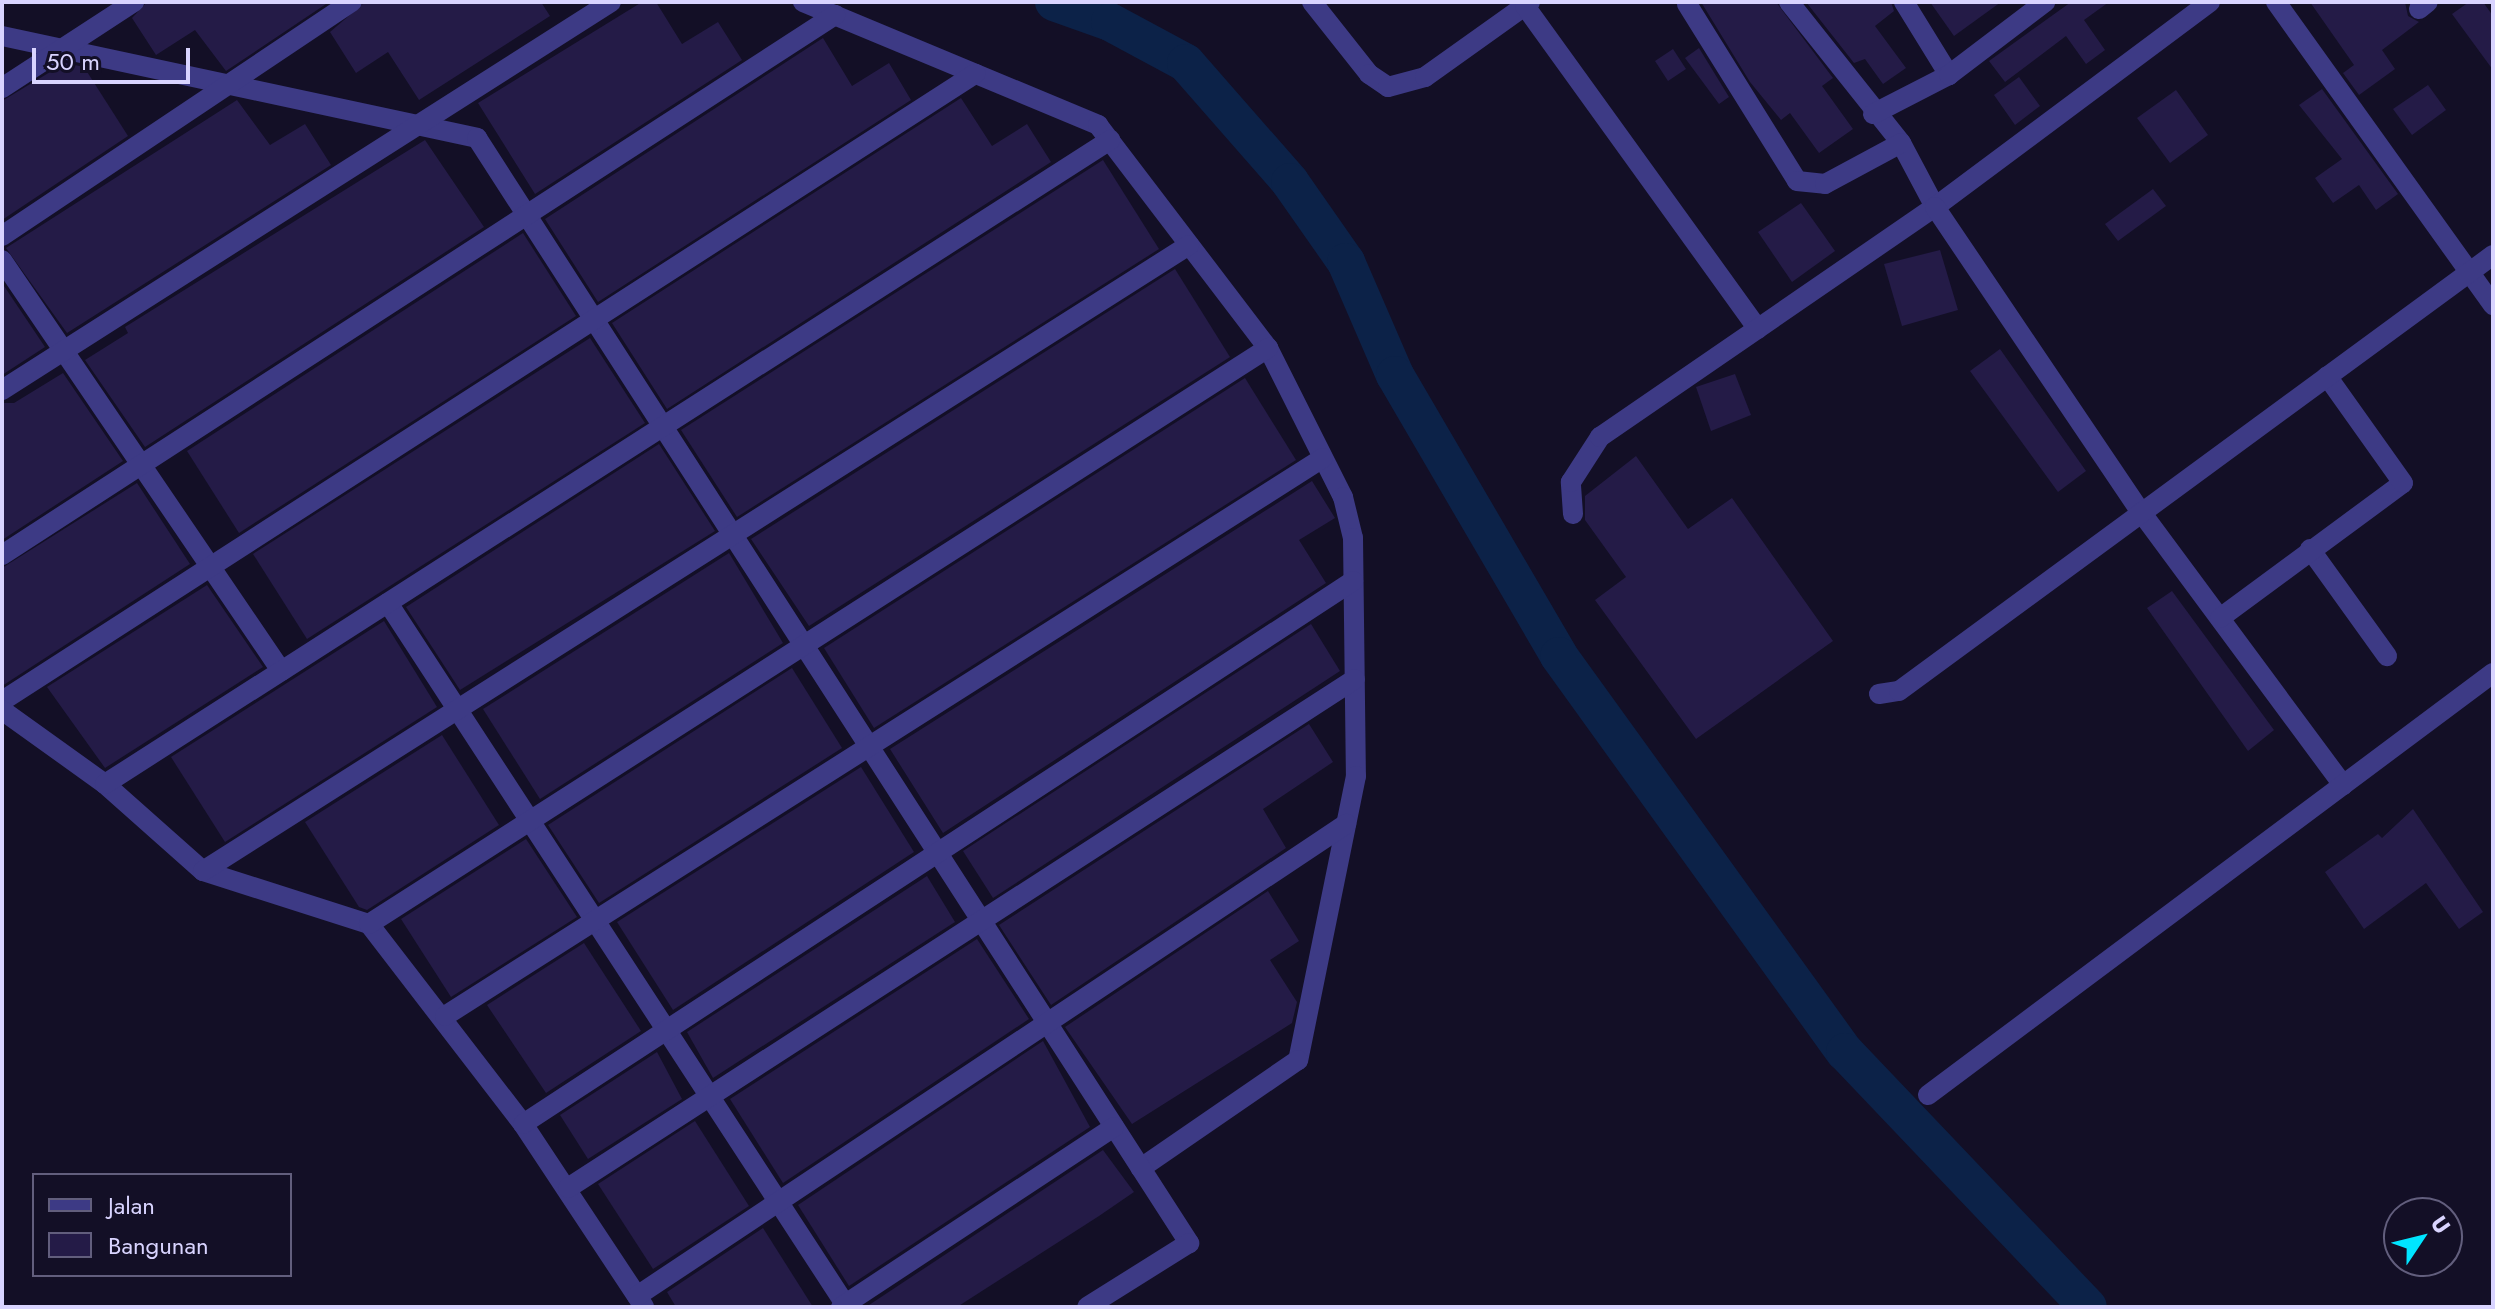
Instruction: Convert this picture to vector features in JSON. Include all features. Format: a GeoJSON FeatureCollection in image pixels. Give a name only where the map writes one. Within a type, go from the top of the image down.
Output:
{"type":"FeatureCollection","features":[{"type":"Feature","properties":{"kind":"street"},"geometry":{"type":"LineString","coordinates":[[2,88],[134,2]]}},
{"type":"Feature","properties":{"kind":"street"},"geometry":{"type":"LineString","coordinates":[[2,236],[233,86],[352,2]]}},
{"type":"Feature","properties":{"kind":"street"},"geometry":{"type":"LineString","coordinates":[[2,390],[611,2]]}},
{"type":"Feature","properties":{"kind":"street"},"geometry":{"type":"LineString","coordinates":[[803,2],[1098,125],[1268,348],[1323,458],[1353,538],[1356,776],[1298,1060],[1141,1168]]}},
{"type":"Feature","properties":{"kind":"street"},"geometry":{"type":"LineString","coordinates":[[1312,2],[1369,74],[1388,87],[1425,77],[1519,6],[1758,329]]}},
{"type":"Feature","properties":{"kind":"street"},"geometry":{"type":"LineString","coordinates":[[1789,2],[1873,114],[1901,143],[1935,207],[2141,512],[2343,785]]}},
{"type":"Feature","properties":{"kind":"street"},"geometry":{"type":"LineString","coordinates":[[1904,2],[1949,75]]}},
{"type":"Feature","properties":{"kind":"street"},"geometry":{"type":"LineString","coordinates":[[1873,114],[1949,75],[2045,2]]}},
{"type":"Feature","properties":{"kind":"street"},"geometry":{"type":"LineString","coordinates":[[1573,514],[1571,482],[1600,437],[1935,207],[2210,2]]}},
{"type":"Feature","properties":{"kind":"street"},"geometry":{"type":"LineString","coordinates":[[2276,2],[2493,305]]}},
{"type":"Feature","properties":{"kind":"street"},"geometry":{"type":"LineString","coordinates":[[1687,4],[1797,181],[1825,184],[1901,143]]}},
{"type":"Feature","properties":{"kind":"street"},"geometry":{"type":"LineString","coordinates":[[2,555],[835,15]]}},
{"type":"Feature","properties":{"kind":"street"},"geometry":{"type":"LineString","coordinates":[[2,36],[477,138],[731,536],[871,745],[1189,1243],[1087,1307]]}},
{"type":"Feature","properties":{"kind":"street"},"geometry":{"type":"LineString","coordinates":[[2,701],[975,74]]}},
{"type":"Feature","properties":{"kind":"street"},"geometry":{"type":"LineString","coordinates":[[105,784],[1110,140]]}},
{"type":"Feature","properties":{"kind":"street"},"geometry":{"type":"LineString","coordinates":[[203,871],[1189,245]]}},
{"type":"Feature","properties":{"kind":"street"},"geometry":{"type":"LineString","coordinates":[[1879,694],[1899,691],[2493,255]]}},
{"type":"Feature","properties":{"kind":"street"},"geometry":{"type":"LineString","coordinates":[[2,260],[281,671]]}},
{"type":"Feature","properties":{"kind":"street"},"geometry":{"type":"LineString","coordinates":[[369,924],[1268,348]]}},
{"type":"Feature","properties":{"kind":"street"},"geometry":{"type":"LineString","coordinates":[[2220,618],[2403,483],[2327,376]]}},
{"type":"Feature","properties":{"kind":"street"},"geometry":{"type":"LineString","coordinates":[[445,1016],[1323,458]]}},
{"type":"Feature","properties":{"kind":"street"},"geometry":{"type":"LineString","coordinates":[[2310,549],[2387,656]]}},
{"type":"Feature","properties":{"kind":"street"},"geometry":{"type":"LineString","coordinates":[[523,1124],[1353,581]]}},
{"type":"Feature","properties":{"kind":"street"},"geometry":{"type":"LineString","coordinates":[[388,603],[533,819],[843,1306],[1114,1127]]}},
{"type":"Feature","properties":{"kind":"street"},"geometry":{"type":"LineString","coordinates":[[1928,1095],[2493,673]]}},
{"type":"Feature","properties":{"kind":"street"},"geometry":{"type":"LineString","coordinates":[[568,1188],[1355,679]]}},
{"type":"Feature","properties":{"kind":"street"},"geometry":{"type":"LineString","coordinates":[[2,710],[105,784],[203,871],[369,924],[445,1016],[523,1124],[640,1301],[779,1203],[1346,824]]}},
{"type":"Feature","properties":{"kind":"building"},"geometry":{"type":"Polygon","coordinates":[[[147,2],[329,2],[226,71],[195,30],[156,55],[132,18],[147,2]]]}},
{"type":"Feature","properties":{"kind":"building"},"geometry":{"type":"Polygon","coordinates":[[[365,2],[541,2],[550,16],[419,100],[388,52],[356,73],[330,32],[365,2]]]}},
{"type":"Feature","properties":{"kind":"building"},"geometry":{"type":"Polygon","coordinates":[[[642,2],[656,2],[682,44],[718,22],[742,60],[535,194],[478,103],[642,2]]]}},
{"type":"Feature","properties":{"kind":"building"},"geometry":{"type":"Polygon","coordinates":[[[1701,2],[1776,2],[1833,78],[1822,86],[1853,129],[1819,153],[1790,113],[1781,120],[1750,82],[1701,2]]]}},
{"type":"Feature","properties":{"kind":"building"},"geometry":{"type":"Polygon","coordinates":[[[1806,2],[1891,2],[1894,11],[1875,26],[1906,68],[1883,84],[1865,59],[1854,63],[1806,2]]]}},
{"type":"Feature","properties":{"kind":"building"},"geometry":{"type":"Polygon","coordinates":[[[1930,2],[2001,2],[1954,36],[1930,2]]]}},
{"type":"Feature","properties":{"kind":"building"},"geometry":{"type":"Polygon","coordinates":[[[2071,2],[2109,2],[2084,20],[2105,50],[2086,64],[2066,36],[2005,82],[1989,61],[2071,2]]]}},
{"type":"Feature","properties":{"kind":"building"},"geometry":{"type":"Polygon","coordinates":[[[2310,2],[2405,2],[2408,16],[2419,22],[2382,50],[2395,69],[2359,95],[2343,73],[2354,65],[2310,2]]]}},
{"type":"Feature","properties":{"kind":"building"},"geometry":{"type":"Polygon","coordinates":[[[2469,2],[2483,2],[2493,16],[2493,70],[2452,14],[2469,2]]]}},
{"type":"Feature","properties":{"kind":"building"},"geometry":{"type":"Polygon","coordinates":[[[823,38],[852,86],[889,63],[911,100],[598,302],[545,219],[823,38]]]}},
{"type":"Feature","properties":{"kind":"building"},"geometry":{"type":"Polygon","coordinates":[[[1699,48],[1729,97],[1719,104],[1685,58],[1699,48]]]}},
{"type":"Feature","properties":{"kind":"building"},"geometry":{"type":"Polygon","coordinates":[[[1673,49],[1686,69],[1668,81],[1655,61],[1673,49]]]}},
{"type":"Feature","properties":{"kind":"building"},"geometry":{"type":"Polygon","coordinates":[[[65,63],[84,67],[128,136],[2,220],[2,101],[65,63]]]}},
{"type":"Feature","properties":{"kind":"building"},"geometry":{"type":"Polygon","coordinates":[[[2019,77],[2040,106],[2015,125],[1994,95],[2019,77]]]}},
{"type":"Feature","properties":{"kind":"building"},"geometry":{"type":"Polygon","coordinates":[[[2428,85],[2446,110],[2412,135],[2393,109],[2428,85]]]}},
{"type":"Feature","properties":{"kind":"building"},"geometry":{"type":"Polygon","coordinates":[[[2322,89],[2398,194],[2376,210],[2359,185],[2333,203],[2315,178],[2342,159],[2299,105],[2322,89]]]}},
{"type":"Feature","properties":{"kind":"building"},"geometry":{"type":"Polygon","coordinates":[[[2176,90],[2208,135],[2170,163],[2137,118],[2176,90]]]}},
{"type":"Feature","properties":{"kind":"building"},"geometry":{"type":"Polygon","coordinates":[[[961,98],[992,146],[1027,124],[1051,162],[667,409],[612,323],[961,98]]]}},
{"type":"Feature","properties":{"kind":"building"},"geometry":{"type":"Polygon","coordinates":[[[237,100],[270,145],[305,124],[331,165],[67,333],[6,248],[237,100]]]}},
{"type":"Feature","properties":{"kind":"building"},"geometry":{"type":"Polygon","coordinates":[[[425,140],[484,227],[145,447],[85,360],[128,333],[125,327],[425,140]]]}},
{"type":"Feature","properties":{"kind":"building"},"geometry":{"type":"Polygon","coordinates":[[[1103,160],[1159,249],[737,517],[681,430],[1103,160]]]}},
{"type":"Feature","properties":{"kind":"building"},"geometry":{"type":"Polygon","coordinates":[[[2153,189],[2166,206],[2118,241],[2105,224],[2153,189]]]}},
{"type":"Feature","properties":{"kind":"building"},"geometry":{"type":"Polygon","coordinates":[[[1801,203],[1835,251],[1792,282],[1758,232],[1801,203]]]}},
{"type":"Feature","properties":{"kind":"building"},"geometry":{"type":"Polygon","coordinates":[[[523,233],[576,316],[239,533],[187,451],[523,233]]]}},
{"type":"Feature","properties":{"kind":"building"},"geometry":{"type":"Polygon","coordinates":[[[1940,250],[1958,310],[1902,326],[1884,264],[1940,250]]]}},
{"type":"Feature","properties":{"kind":"building"},"geometry":{"type":"Polygon","coordinates":[[[1175,269],[1230,357],[809,626],[751,539],[1175,269]]]}},
{"type":"Feature","properties":{"kind":"building"},"geometry":{"type":"Polygon","coordinates":[[[2,283],[45,347],[2,375],[2,283]]]}},
{"type":"Feature","properties":{"kind":"building"},"geometry":{"type":"Polygon","coordinates":[[[590,338],[645,423],[307,639],[253,554],[590,338]]]}},
{"type":"Feature","properties":{"kind":"building"},"geometry":{"type":"Polygon","coordinates":[[[2000,349],[2086,471],[2058,492],[1970,371],[2000,349]]]}},
{"type":"Feature","properties":{"kind":"building"},"geometry":{"type":"Polygon","coordinates":[[[63,373],[123,461],[2,540],[2,403],[14,403],[63,373]]]}},
{"type":"Feature","properties":{"kind":"building"},"geometry":{"type":"Polygon","coordinates":[[[1735,374],[1751,415],[1711,431],[1696,387],[1735,374]]]}},
{"type":"Feature","properties":{"kind":"building"},"geometry":{"type":"Polygon","coordinates":[[[1245,378],[1296,460],[874,728],[824,648],[1245,378]]]}},
{"type":"Feature","properties":{"kind":"building"},"geometry":{"type":"Polygon","coordinates":[[[659,444],[715,531],[460,690],[406,607],[659,444]]]}},
{"type":"Feature","properties":{"kind":"building"},"geometry":{"type":"Polygon","coordinates":[[[1636,456],[1688,529],[1732,498],[1833,641],[1696,739],[1595,600],[1626,577],[1585,520],[1585,496],[1636,456]]]}},
{"type":"Feature","properties":{"kind":"building"},"geometry":{"type":"Polygon","coordinates":[[[1312,481],[1335,518],[1299,540],[1326,583],[943,833],[890,749],[1312,481]]]}},
{"type":"Feature","properties":{"kind":"building"},"geometry":{"type":"Polygon","coordinates":[[[137,483],[190,564],[2,686],[2,568],[137,483]]]}},
{"type":"Feature","properties":{"kind":"building"},"geometry":{"type":"Polygon","coordinates":[[[729,553],[783,643],[540,799],[483,709],[729,553]]]}},
{"type":"Feature","properties":{"kind":"building"},"geometry":{"type":"Polygon","coordinates":[[[207,585],[263,667],[105,768],[47,687],[207,585]]]}},
{"type":"Feature","properties":{"kind":"building"},"geometry":{"type":"Polygon","coordinates":[[[2172,591],[2274,730],[2248,751],[2147,608],[2172,591]]]}},
{"type":"Feature","properties":{"kind":"building"},"geometry":{"type":"Polygon","coordinates":[[[384,621],[437,707],[225,842],[171,757],[384,621]]]}},
{"type":"Feature","properties":{"kind":"building"},"geometry":{"type":"Polygon","coordinates":[[[1311,624],[1340,671],[993,898],[963,851],[1311,624]]]}},
{"type":"Feature","properties":{"kind":"building"},"geometry":{"type":"Polygon","coordinates":[[[792,668],[842,748],[599,903],[548,825],[792,668]]]}},
{"type":"Feature","properties":{"kind":"building"},"geometry":{"type":"Polygon","coordinates":[[[1309,724],[1333,762],[1263,809],[1286,848],[1051,1005],[999,925],[1309,724]]]}},
{"type":"Feature","properties":{"kind":"building"},"geometry":{"type":"Polygon","coordinates":[[[442,735],[499,825],[367,910],[359,907],[305,822],[442,735]]]}},
{"type":"Feature","properties":{"kind":"building"},"geometry":{"type":"Polygon","coordinates":[[[861,767],[914,852],[673,1010],[617,922],[861,767]]]}},
{"type":"Feature","properties":{"kind":"building"},"geometry":{"type":"Polygon","coordinates":[[[2413,809],[2483,912],[2459,929],[2426,883],[2364,929],[2325,872],[2378,834],[2382,838],[2413,809]]]}},
{"type":"Feature","properties":{"kind":"building"},"geometry":{"type":"Polygon","coordinates":[[[526,839],[577,917],[451,997],[401,919],[526,839]]]}},
{"type":"Feature","properties":{"kind":"building"},"geometry":{"type":"Polygon","coordinates":[[[927,876],[955,922],[713,1078],[687,1032],[927,876]]]}},
{"type":"Feature","properties":{"kind":"building"},"geometry":{"type":"Polygon","coordinates":[[[1268,891],[1299,941],[1270,960],[1297,1002],[1292,1023],[1132,1124],[1065,1027],[1268,891]]]}},
{"type":"Feature","properties":{"kind":"building"},"geometry":{"type":"Polygon","coordinates":[[[977,939],[1029,1019],[783,1183],[730,1099],[977,939]]]}},
{"type":"Feature","properties":{"kind":"building"},"geometry":{"type":"Polygon","coordinates":[[[584,943],[641,1031],[546,1093],[487,1005],[584,943]]]}},
{"type":"Feature","properties":{"kind":"building"},"geometry":{"type":"Polygon","coordinates":[[[1043,1041],[1090,1127],[849,1286],[798,1205],[1043,1041]]]}},
{"type":"Feature","properties":{"kind":"building"},"geometry":{"type":"Polygon","coordinates":[[[657,1052],[682,1099],[588,1159],[560,1115],[657,1052]]]}},
{"type":"Feature","properties":{"kind":"building"},"geometry":{"type":"Polygon","coordinates":[[[695,1121],[749,1206],[653,1269],[598,1184],[695,1121]]]}},
{"type":"Feature","properties":{"kind":"building"},"geometry":{"type":"Polygon","coordinates":[[[1103,1150],[1134,1192],[1099,1216],[957,1307],[866,1307],[1103,1150]]]}},
{"type":"Feature","properties":{"kind":"building"},"geometry":{"type":"Polygon","coordinates":[[[763,1228],[813,1307],[676,1307],[667,1292],[763,1228]]]}},
{"type":"Feature","properties":{"kind":"waterway"},"geometry":{"type":"LineString","coordinates":[[1054,2],[1110,22],[1186,63],[1290,182],[1346,262],[1395,375],[1559,656],[1845,1052],[2088,1307]]}}]}
